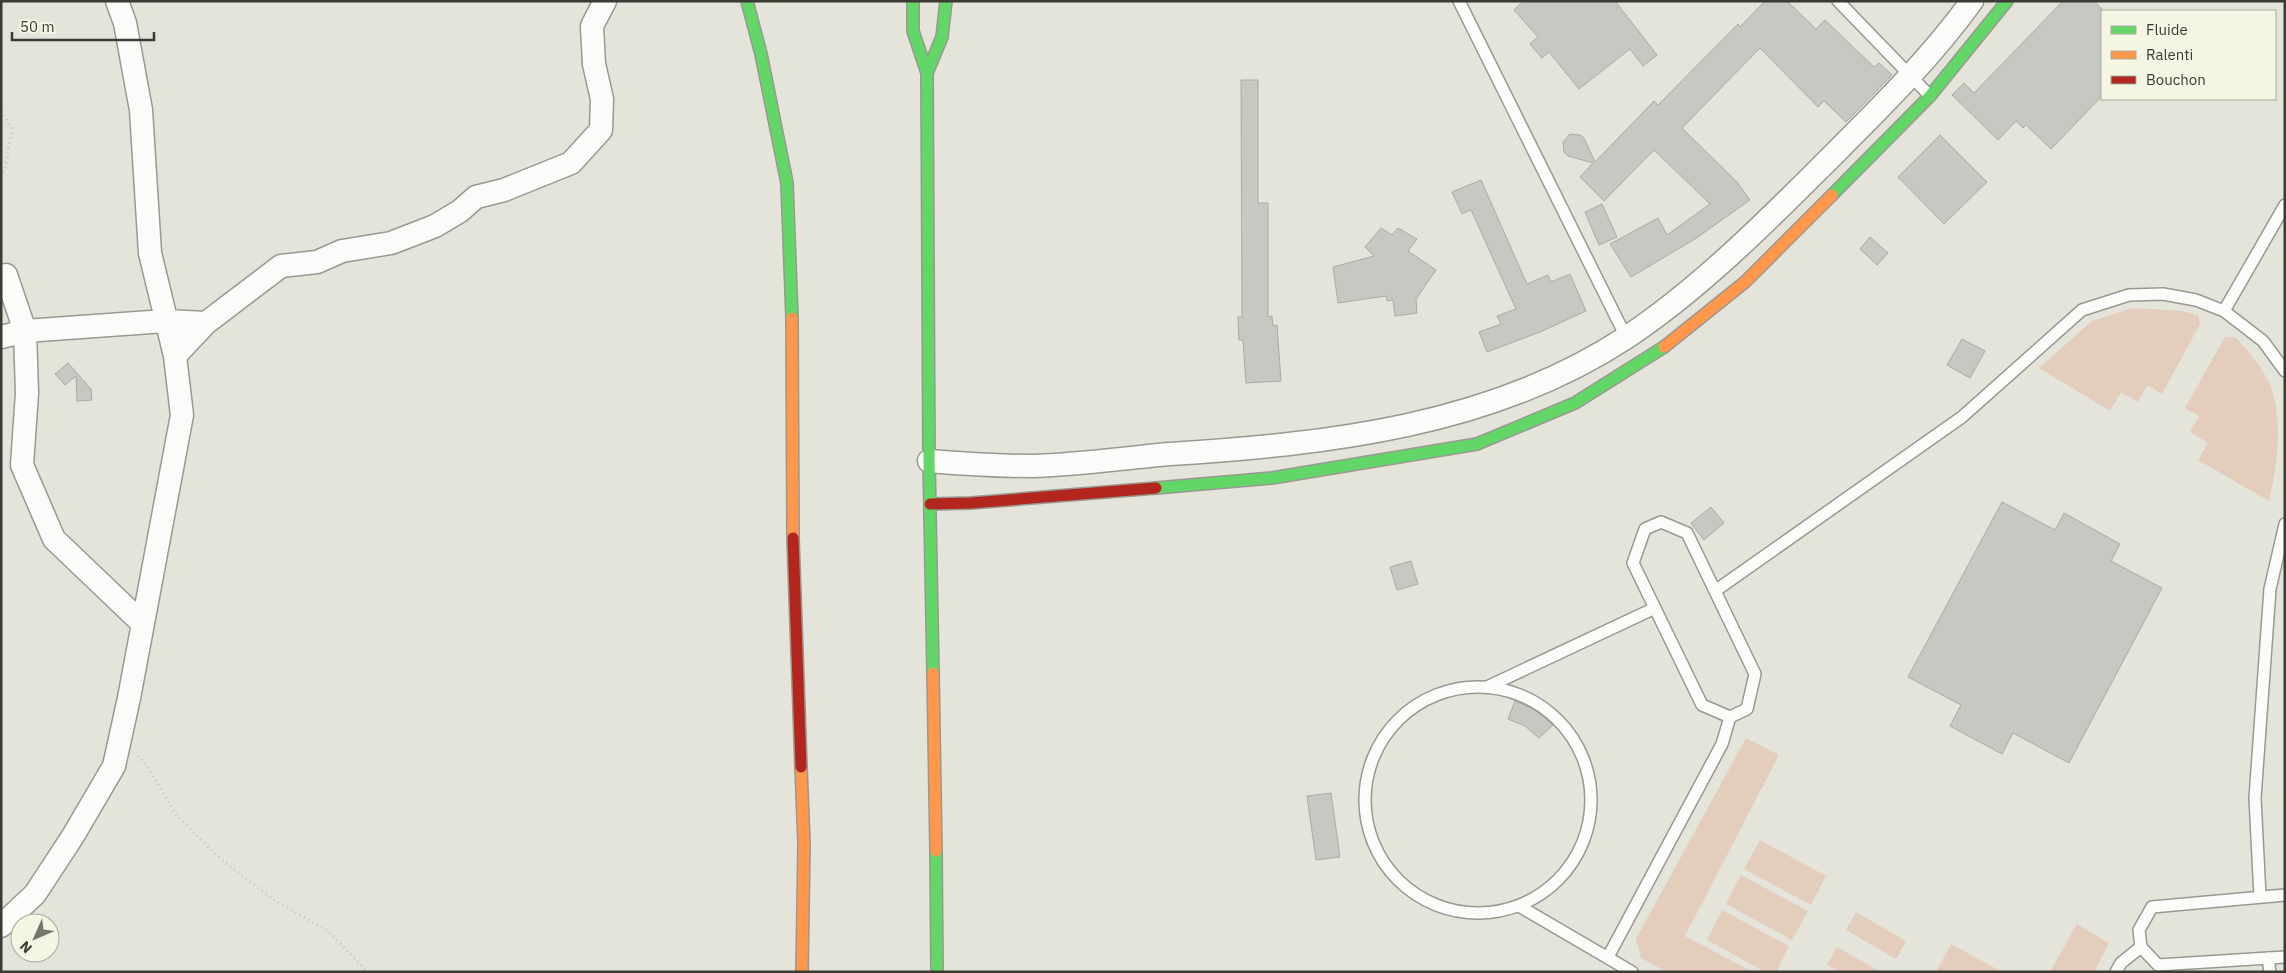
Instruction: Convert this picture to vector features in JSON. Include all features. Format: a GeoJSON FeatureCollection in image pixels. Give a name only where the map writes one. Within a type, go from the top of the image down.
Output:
{"type":"FeatureCollection","features":[{"type":"Feature","properties":{"kind":"street"},"geometry":{"type":"LineString","coordinates":[[1,926],[35,894],[73,836],[114,766],[182,415],[175,356],[150,253],[141,110],[125,23],[117,1]]}},
{"type":"Feature","properties":{"kind":"street"},"geometry":{"type":"LineString","coordinates":[[175,356],[206,323],[281,266],[317,262],[342,251],[391,243],[435,226],[460,211],[476,197],[504,190],[571,163],[601,130],[602,99],[594,64],[592,26],[605,1]]}},
{"type":"Feature","properties":{"kind":"street"},"geometry":{"type":"LineString","coordinates":[[747,1],[787,184],[792,326],[792,500],[804,844],[802,972]]}},
{"type":"Feature","properties":{"kind":"street"},"geometry":{"type":"LineString","coordinates":[[913,1],[913,31],[927,73],[929,461],[936,802],[937,972]]}},
{"type":"Feature","properties":{"kind":"street"},"geometry":{"type":"LineString","coordinates":[[927,73],[942,37],[946,1]]}},
{"type":"Feature","properties":{"kind":"street"},"geometry":{"type":"LineString","coordinates":[[929,461],[970,465],[1035,466],[1267,448],[1381,432],[1492,402],[1556,376],[1626,337],[1669,305],[1778,210],[1910,76],[1955,25],[1972,1]]}},
{"type":"Feature","properties":{"kind":"street"},"geometry":{"type":"LineString","coordinates":[[930,504],[971,503],[1109,490],[1272,478],[1477,444],[1575,403],[1642,363],[1688,330],[1746,282],[1930,96],[2007,1]]}},
{"type":"Feature","properties":{"kind":"street"},"geometry":{"type":"LineString","coordinates":[[6,275],[25,332],[28,394],[22,465],[54,539],[142,623]]}},
{"type":"Feature","properties":{"kind":"street"},"geometry":{"type":"LineString","coordinates":[[1,337],[25,332],[165,321],[206,323]]}},
{"type":"Feature","properties":{"kind":"lane"},"geometry":{"type":"LineString","coordinates":[[1459,1],[1626,337]]}},
{"type":"Feature","properties":{"kind":"lane"},"geometry":{"type":"LineString","coordinates":[[1838,1],[1930,96]]}},
{"type":"Feature","properties":{"kind":"lane"},"geometry":{"type":"LineString","coordinates":[[2224,311],[2285,205]]}},
{"type":"Feature","properties":{"kind":"lane"},"geometry":{"type":"LineString","coordinates":[[1715,591],[1962,417],[2082,310],[2129,295],[2164,294],[2196,300],[2224,311],[2263,341],[2285,371]]}},
{"type":"Feature","properties":{"kind":"lane"},"geometry":{"type":"LineString","coordinates":[[1608,958],[1722,744],[1730,717],[1747,709],[1755,674],[1687,533],[1661,522],[1645,529],[1633,563],[1702,704],[1730,717]]}},
{"type":"Feature","properties":{"kind":"lane"},"geometry":{"type":"LineString","coordinates":[[2260,898],[2255,798],[2270,589],[2285,524]]}},
{"type":"Feature","properties":{"kind":"lane"},"geometry":{"type":"LineString","coordinates":[[1487,687],[1655,608]]}},
{"type":"Feature","properties":{"kind":"lane"},"geometry":{"type":"LineString","coordinates":[[1487,687],[1510,692],[1537,704],[1552,714],[1569,732],[1582,754],[1589,775],[1592,803],[1587,832],[1580,850],[1569,869],[1553,886],[1535,899],[1518,906],[1498,912],[1468,913],[1447,909],[1426,900],[1406,886],[1387,866],[1369,830],[1365,806],[1366,785],[1371,763],[1380,744],[1392,726],[1415,706],[1438,694],[1460,688],[1487,687]]}},
{"type":"Feature","properties":{"kind":"lane"},"geometry":{"type":"LineString","coordinates":[[2285,895],[2152,906],[2140,930],[2141,948],[2158,965],[2285,957]]}},
{"type":"Feature","properties":{"kind":"lane"},"geometry":{"type":"LineString","coordinates":[[1518,906],[1632,972]]}},
{"type":"Feature","properties":{"kind":"lane"},"geometry":{"type":"LineString","coordinates":[[2116,972],[2121,963],[2141,948]]}},
{"type":"Feature","properties":{"kind":"lane"},"geometry":{"type":"LineString","coordinates":[[2268,958],[2270,972]]}},
{"type":"Feature","properties":{"kind":"path"},"geometry":{"type":"LineString","coordinates":[[1,111],[12,128],[5,168],[1,176]]}},
{"type":"Feature","properties":{"kind":"path"},"geometry":{"type":"LineString","coordinates":[[120,737],[146,764],[177,816],[222,860],[274,900],[328,931],[368,972]]}},
{"type":"Feature","properties":{"kind":"shaded area"},"geometry":{"type":"Polygon","coordinates":[[[2132,308],[2182,311],[2198,315],[2200,324],[2162,394],[2147,385],[2138,402],[2121,392],[2110,411],[2039,368],[2092,321],[2132,308]]]}},
{"type":"Feature","properties":{"kind":"shaded area"},"geometry":{"type":"Polygon","coordinates":[[[2225,337],[2235,337],[2246,349],[2261,368],[2272,390],[2277,417],[2278,446],[2269,501],[2198,460],[2208,443],[2190,432],[2199,416],[2185,408],[2225,337]]]}},
{"type":"Feature","properties":{"kind":"shaded area"},"geometry":{"type":"Polygon","coordinates":[[[1746,738],[1779,755],[1685,936],[1753,972],[1667,972],[1641,958],[1636,939],[1746,738]]]}},
{"type":"Feature","properties":{"kind":"shaded area"},"geometry":{"type":"Polygon","coordinates":[[[1760,840],[1826,876],[1811,905],[1744,869],[1760,840]]]}},
{"type":"Feature","properties":{"kind":"shaded area"},"geometry":{"type":"Polygon","coordinates":[[[1741,875],[1808,911],[1792,940],[1726,904],[1741,875]]]}},
{"type":"Feature","properties":{"kind":"shaded area"},"geometry":{"type":"Polygon","coordinates":[[[1722,910],[1789,946],[1776,972],[1765,972],[1707,940],[1722,910]]]}},
{"type":"Feature","properties":{"kind":"shaded area"},"geometry":{"type":"Polygon","coordinates":[[[1856,912],[1906,941],[1896,959],[1846,930],[1856,912]]]}},
{"type":"Feature","properties":{"kind":"shaded area"},"geometry":{"type":"Polygon","coordinates":[[[2077,924],[2109,943],[2094,972],[2050,972],[2077,924]]]}},
{"type":"Feature","properties":{"kind":"shaded area"},"geometry":{"type":"Polygon","coordinates":[[[1951,944],[2002,972],[1936,972],[1951,944]]]}},
{"type":"Feature","properties":{"kind":"shaded area"},"geometry":{"type":"Polygon","coordinates":[[[1837,947],[1881,972],[1840,972],[1827,965],[1837,947]]]}},
{"type":"Feature","properties":{"kind":"building"},"geometry":{"type":"Polygon","coordinates":[[[1523,1],[1615,1],[1657,55],[1643,66],[1630,49],[1579,89],[1549,52],[1542,58],[1530,44],[1538,37],[1514,10],[1523,1]]]}},
{"type":"Feature","properties":{"kind":"building"},"geometry":{"type":"Polygon","coordinates":[[[1765,1],[1787,1],[1816,29],[1825,20],[1874,67],[1879,63],[1892,75],[1846,122],[1824,101],[1818,107],[1760,48],[1682,128],[1737,182],[1750,200],[1695,239],[1631,277],[1610,244],[1658,218],[1667,235],[1710,204],[1654,150],[1604,201],[1580,177],[1593,163],[1568,156],[1564,152],[1563,142],[1570,134],[1580,135],[1584,138],[1595,162],[1654,101],[1658,105],[1738,24],[1740,27],[1765,1]]]}},
{"type":"Feature","properties":{"kind":"building"},"geometry":{"type":"Polygon","coordinates":[[[2063,1],[2094,1],[2102,9],[2101,97],[2051,149],[2026,125],[2023,128],[2016,121],[1998,140],[1952,95],[1964,83],[1974,93],[2063,1]]]}},
{"type":"Feature","properties":{"kind":"building"},"geometry":{"type":"Polygon","coordinates":[[[1241,80],[1258,80],[1258,203],[1268,203],[1268,317],[1272,316],[1273,326],[1277,325],[1281,381],[1246,383],[1243,340],[1239,340],[1238,317],[1242,317],[1241,80]]]}},
{"type":"Feature","properties":{"kind":"building"},"geometry":{"type":"Polygon","coordinates":[[[1940,135],[1987,182],[1944,224],[1898,177],[1940,135]]]}},
{"type":"Feature","properties":{"kind":"building"},"geometry":{"type":"Polygon","coordinates":[[[1481,180],[1527,284],[1548,275],[1551,282],[1570,274],[1586,311],[1540,332],[1487,352],[1479,332],[1501,324],[1497,316],[1516,309],[1471,210],[1462,214],[1452,192],[1481,180]]]}},
{"type":"Feature","properties":{"kind":"building"},"geometry":{"type":"Polygon","coordinates":[[[1602,204],[1617,237],[1599,245],[1585,212],[1602,204]]]}},
{"type":"Feature","properties":{"kind":"building"},"geometry":{"type":"Polygon","coordinates":[[[1381,228],[1392,235],[1398,228],[1417,239],[1408,251],[1436,270],[1416,299],[1417,313],[1395,316],[1393,300],[1387,301],[1386,296],[1338,303],[1333,267],[1374,256],[1365,247],[1381,228]]]}},
{"type":"Feature","properties":{"kind":"building"},"geometry":{"type":"Polygon","coordinates":[[[1870,237],[1888,253],[1877,265],[1860,249],[1870,237]]]}},
{"type":"Feature","properties":{"kind":"building"},"geometry":{"type":"Polygon","coordinates":[[[1962,339],[1985,351],[1970,378],[1947,365],[1962,339]]]}},
{"type":"Feature","properties":{"kind":"building"},"geometry":{"type":"Polygon","coordinates":[[[68,363],[91,389],[92,400],[77,401],[76,376],[65,385],[55,374],[68,363]]]}},
{"type":"Feature","properties":{"kind":"building"},"geometry":{"type":"Polygon","coordinates":[[[2002,502],[2055,530],[2064,513],[2120,544],[2111,561],[2162,588],[2069,763],[2013,733],[2002,754],[1950,726],[1961,705],[1908,677],[2002,502]]]}},
{"type":"Feature","properties":{"kind":"building"},"geometry":{"type":"Polygon","coordinates":[[[1711,507],[1724,523],[1704,540],[1691,523],[1711,507]]]}},
{"type":"Feature","properties":{"kind":"building"},"geometry":{"type":"Polygon","coordinates":[[[1411,561],[1418,584],[1397,590],[1390,567],[1411,561]]]}},
{"type":"Feature","properties":{"kind":"building"},"geometry":{"type":"Polygon","coordinates":[[[1515,701],[1535,710],[1553,725],[1539,738],[1525,726],[1508,719],[1515,701]]]}},
{"type":"Feature","properties":{"kind":"building"},"geometry":{"type":"Polygon","coordinates":[[[1331,793],[1340,857],[1316,860],[1307,796],[1331,793]]]}},
{"type":"Feature","properties":{"kind":"traffic: fast"},"geometry":{"type":"LineString","coordinates":[[747,1],[761,54],[787,183],[792,318]]}},
{"type":"Feature","properties":{"kind":"traffic: fast"},"geometry":{"type":"LineString","coordinates":[[913,1],[913,31],[927,73],[929,461],[933,673]]}},
{"type":"Feature","properties":{"kind":"traffic: fast"},"geometry":{"type":"LineString","coordinates":[[927,73],[942,37],[946,1]]}},
{"type":"Feature","properties":{"kind":"traffic: fast"},"geometry":{"type":"LineString","coordinates":[[1832,195],[1930,96],[2007,1]]}},
{"type":"Feature","properties":{"kind":"traffic: fast"},"geometry":{"type":"LineString","coordinates":[[1156,488],[1272,478],[1477,444],[1575,403],[1664,347]]}},
{"type":"Feature","properties":{"kind":"traffic: fast"},"geometry":{"type":"LineString","coordinates":[[936,851],[937,972]]}},
{"type":"Feature","properties":{"kind":"traffic: slow"},"geometry":{"type":"LineString","coordinates":[[1664,347],[1745,282],[1832,195]]}},
{"type":"Feature","properties":{"kind":"traffic: slow"},"geometry":{"type":"LineString","coordinates":[[792,318],[793,538]]}},
{"type":"Feature","properties":{"kind":"traffic: slow"},"geometry":{"type":"LineString","coordinates":[[933,673],[936,851]]}},
{"type":"Feature","properties":{"kind":"traffic: slow"},"geometry":{"type":"LineString","coordinates":[[801,767],[804,844],[802,972]]}},
{"type":"Feature","properties":{"kind":"traffic: jam"},"geometry":{"type":"LineString","coordinates":[[930,504],[971,503],[1156,488]]}},
{"type":"Feature","properties":{"kind":"traffic: jam"},"geometry":{"type":"LineString","coordinates":[[793,538],[801,767]]}}]}
